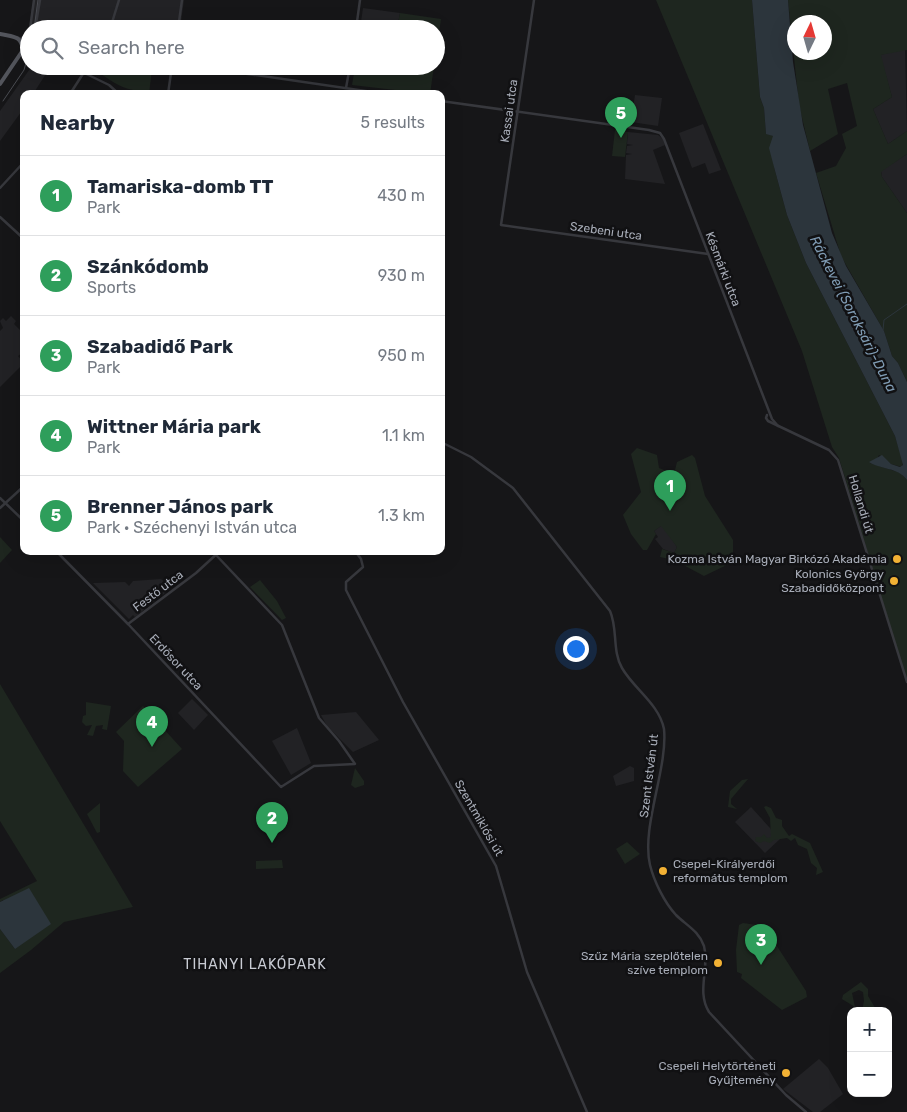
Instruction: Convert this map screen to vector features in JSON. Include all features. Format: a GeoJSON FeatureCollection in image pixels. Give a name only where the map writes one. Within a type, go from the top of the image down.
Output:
{"type":"FeatureCollection","features":[{"type":"Feature","properties":{"kind":"main road"},"geometry":{"type":"LineString","coordinates":[[0,34],[16,37],[20,40]]}},
{"type":"Feature","properties":{"kind":"main road"},"geometry":{"type":"LineString","coordinates":[[0,84],[20,54]]}},
{"type":"Feature","properties":{"kind":"street"},"geometry":{"type":"LineString","coordinates":[[31,20],[34,0]]}},
{"type":"Feature","properties":{"kind":"street"},"geometry":{"type":"LineString","coordinates":[[37,20],[40,0]]}},
{"type":"Feature","properties":{"kind":"street"},"geometry":{"type":"LineString","coordinates":[[112,20],[118,0]]}},
{"type":"Feature","properties":{"kind":"street"},"geometry":{"type":"LineString","coordinates":[[179,20],[182,0]]}},
{"type":"Feature","properties":{"kind":"street","name":"Kassai utca"},"geometry":{"type":"LineString","coordinates":[[501,225],[534,0]]}},
{"type":"Feature","properties":{"kind":"street"},"geometry":{"type":"LineString","coordinates":[[357,20],[360,2]]}},
{"type":"Feature","properties":{"kind":"street"},"geometry":{"type":"LineString","coordinates":[[16,37],[20,38]]}},
{"type":"Feature","properties":{"kind":"street"},"geometry":{"type":"LineString","coordinates":[[73,90],[83,75]]}},
{"type":"Feature","properties":{"kind":"street"},"geometry":{"type":"LineString","coordinates":[[88,75],[110,85],[115,90]]}},
{"type":"Feature","properties":{"kind":"street"},"geometry":{"type":"LineString","coordinates":[[169,90],[171,75]]}},
{"type":"Feature","properties":{"kind":"street"},"geometry":{"type":"LineString","coordinates":[[256,75],[359,90]]}},
{"type":"Feature","properties":{"kind":"street"},"geometry":{"type":"LineString","coordinates":[[346,88],[348,75]]}},
{"type":"Feature","properties":{"kind":"street"},"geometry":{"type":"LineString","coordinates":[[445,103],[518,112]]}},
{"type":"Feature","properties":{"kind":"street","name":"Késmárki utca"},"geometry":{"type":"LineString","coordinates":[[518,112],[649,130],[661,135],[769,415]]}},
{"type":"Feature","properties":{"kind":"street"},"geometry":{"type":"LineString","coordinates":[[0,188],[20,166]]}},
{"type":"Feature","properties":{"kind":"street"},"geometry":{"type":"LineString","coordinates":[[0,217],[20,235]]}},
{"type":"Feature","properties":{"kind":"street","name":"Szebeni utca"},"geometry":{"type":"LineString","coordinates":[[501,225],[708,254]]}},
{"type":"Feature","properties":{"kind":"street"},"geometry":{"type":"LineString","coordinates":[[769,415],[771,420]]}},
{"type":"Feature","properties":{"kind":"street"},"geometry":{"type":"LineString","coordinates":[[769,415],[766,420],[771,420]]}},
{"type":"Feature","properties":{"kind":"street","name":"Hollandi út"},"geometry":{"type":"LineString","coordinates":[[771,420],[778,426],[829,450],[835,456],[907,682]]}},
{"type":"Feature","properties":{"kind":"street","name":"Szent István út"},"geometry":{"type":"LineString","coordinates":[[445,444],[471,457],[513,488],[610,611],[616,633],[620,666],[656,711],[664,729],[649,849],[652,870],[671,908],[696,932],[702,942],[706,960],[703,996],[709,1012],[786,1095],[806,1112]]}},
{"type":"Feature","properties":{"kind":"street"},"geometry":{"type":"LineString","coordinates":[[0,508],[20,490]]}},
{"type":"Feature","properties":{"kind":"street"},"geometry":{"type":"LineString","coordinates":[[0,498],[20,517]]}},
{"type":"Feature","properties":{"kind":"street","name":"Erdősor utca"},"geometry":{"type":"LineString","coordinates":[[60,555],[128,624],[281,787],[314,766],[342,764]]}},
{"type":"Feature","properties":{"kind":"street","name":"Festő utca"},"geometry":{"type":"LineString","coordinates":[[128,624],[196,573],[215,555]]}},
{"type":"Feature","properties":{"kind":"street"},"geometry":{"type":"LineString","coordinates":[[217,555],[282,625],[319,718],[355,764],[342,764]]}},
{"type":"Feature","properties":{"kind":"street","name":"Szentmiklósi út"},"geometry":{"type":"LineString","coordinates":[[358,555],[363,566],[345,583],[346,590],[403,702],[496,866],[518,949],[542,1012],[587,1112]]}},
{"type":"Feature","properties":{"kind":"street"},"geometry":{"type":"LineString","coordinates":[[342,764],[352,759]]}},
{"type":"Feature","properties":{"kind":"shaded area"},"geometry":{"type":"Polygon","coordinates":[[[33,0],[184,0],[181,20],[30,20],[33,0]]]}},
{"type":"Feature","properties":{"kind":"shaded area"},"geometry":{"type":"Polygon","coordinates":[[[656,0],[752,0],[760,97],[764,108],[766,133],[773,136],[774,167],[787,215],[806,263],[895,436],[903,462],[902,467],[891,464],[879,455],[877,459],[870,463],[901,473],[907,480],[907,681],[839,458],[832,447],[802,351],[656,0]]]}},
{"type":"Feature","properties":{"kind":"shaded area"},"geometry":{"type":"Polygon","coordinates":[[[788,0],[907,0],[907,50],[881,55],[892,97],[873,109],[888,144],[907,131],[907,154],[881,172],[882,177],[907,213],[907,382],[898,363],[892,356],[884,331],[841,256],[816,173],[836,166],[846,148],[842,134],[857,126],[847,83],[828,89],[838,134],[810,151],[799,105],[794,60],[832,60],[832,15],[790,15],[788,0]]]}},
{"type":"Feature","properties":{"kind":"shaded area"},"geometry":{"type":"Polygon","coordinates":[[[363,8],[400,13],[399,20],[361,20],[363,8]]]}},
{"type":"Feature","properties":{"kind":"shaded area"},"geometry":{"type":"Polygon","coordinates":[[[400,13],[441,19],[441,20],[399,20],[400,13]]]}},
{"type":"Feature","properties":{"kind":"shaded area"},"geometry":{"type":"Polygon","coordinates":[[[905,49],[907,131],[888,144],[873,109],[892,97],[880,55],[905,49]]]}},
{"type":"Feature","properties":{"kind":"shaded area"},"geometry":{"type":"Polygon","coordinates":[[[26,75],[45,75],[36,90],[20,90],[20,114],[0,141],[0,111],[26,75]]]}},
{"type":"Feature","properties":{"kind":"shaded area"},"geometry":{"type":"Polygon","coordinates":[[[102,75],[151,75],[149,90],[133,90],[118,85],[102,75]]]}},
{"type":"Feature","properties":{"kind":"shaded area"},"geometry":{"type":"Polygon","coordinates":[[[354,75],[433,75],[431,90],[395,90],[352,85],[354,75]]]}},
{"type":"Feature","properties":{"kind":"shaded area"},"geometry":{"type":"Polygon","coordinates":[[[635,95],[662,98],[658,126],[631,122],[635,95]]]}},
{"type":"Feature","properties":{"kind":"shaded area"},"geometry":{"type":"Polygon","coordinates":[[[703,124],[721,170],[709,174],[705,163],[692,168],[679,133],[703,124]]]}},
{"type":"Feature","properties":{"kind":"shaded area"},"geometry":{"type":"Polygon","coordinates":[[[615,130],[628,132],[625,157],[612,156],[615,130]]]}},
{"type":"Feature","properties":{"kind":"shaded area"},"geometry":{"type":"Polygon","coordinates":[[[628,132],[658,135],[663,139],[665,145],[653,150],[665,184],[625,179],[626,155],[632,154],[626,153],[627,146],[633,145],[627,144],[628,132]]]}},
{"type":"Feature","properties":{"kind":"shaded area"},"geometry":{"type":"Polygon","coordinates":[[[907,154],[907,213],[882,177],[881,171],[907,154]]]}},
{"type":"Feature","properties":{"kind":"shaded area"},"geometry":{"type":"Polygon","coordinates":[[[11,316],[16,321],[14,324],[20,330],[20,354],[18,356],[20,358],[20,367],[0,387],[0,331],[3,328],[0,321],[3,318],[6,321],[11,316]]]}},
{"type":"Feature","properties":{"kind":"shaded area"},"geometry":{"type":"Polygon","coordinates":[[[637,448],[657,455],[659,468],[674,474],[677,462],[692,455],[695,458],[705,496],[733,540],[733,562],[704,576],[674,560],[660,557],[662,549],[674,553],[677,547],[661,526],[654,531],[656,534],[647,550],[643,550],[631,534],[623,515],[641,492],[631,454],[637,448]]]}},
{"type":"Feature","properties":{"kind":"shaded area"},"geometry":{"type":"Polygon","coordinates":[[[662,525],[677,547],[674,553],[663,549],[655,539],[658,537],[654,531],[662,525]]]}},
{"type":"Feature","properties":{"kind":"shaded area"},"geometry":{"type":"Polygon","coordinates":[[[0,537],[12,550],[0,563],[0,537]]]}},
{"type":"Feature","properties":{"kind":"shaded area"},"geometry":{"type":"Polygon","coordinates":[[[161,579],[171,588],[135,617],[133,615],[129,619],[93,583],[125,582],[129,586],[133,581],[161,579]]]}},
{"type":"Feature","properties":{"kind":"shaded area"},"geometry":{"type":"Polygon","coordinates":[[[260,580],[277,601],[286,618],[282,620],[250,587],[260,580]]]}},
{"type":"Feature","properties":{"kind":"shaded area"},"geometry":{"type":"Polygon","coordinates":[[[0,684],[133,907],[64,922],[0,973],[0,929],[15,949],[3,900],[0,902],[0,899],[37,881],[0,821],[0,684]]]}},
{"type":"Feature","properties":{"kind":"shaded area"},"geometry":{"type":"Polygon","coordinates":[[[192,699],[208,715],[194,730],[178,713],[192,699]]]}},
{"type":"Feature","properties":{"kind":"shaded area"},"geometry":{"type":"Polygon","coordinates":[[[86,702],[111,706],[107,730],[102,729],[103,725],[96,726],[93,736],[87,735],[92,725],[86,726],[82,722],[83,716],[86,715],[86,702]]]}},
{"type":"Feature","properties":{"kind":"shaded area"},"geometry":{"type":"Polygon","coordinates":[[[143,706],[182,749],[138,787],[123,771],[124,741],[116,732],[143,706]]]}},
{"type":"Feature","properties":{"kind":"shaded area"},"geometry":{"type":"Polygon","coordinates":[[[356,712],[379,740],[353,752],[327,726],[321,715],[356,712]]]}},
{"type":"Feature","properties":{"kind":"shaded area"},"geometry":{"type":"Polygon","coordinates":[[[297,728],[311,763],[291,775],[272,741],[297,728]]]}},
{"type":"Feature","properties":{"kind":"shaded area"},"geometry":{"type":"Polygon","coordinates":[[[630,766],[634,768],[634,781],[616,786],[613,776],[630,766]]]}},
{"type":"Feature","properties":{"kind":"shaded area"},"geometry":{"type":"Polygon","coordinates":[[[355,768],[364,781],[364,785],[355,788],[351,785],[355,768]]]}},
{"type":"Feature","properties":{"kind":"shaded area"},"geometry":{"type":"Polygon","coordinates":[[[748,779],[731,799],[731,804],[737,809],[728,807],[730,791],[742,780],[748,779]]]}},
{"type":"Feature","properties":{"kind":"shaded area"},"geometry":{"type":"Polygon","coordinates":[[[100,803],[100,832],[97,833],[87,814],[100,803]]]}},
{"type":"Feature","properties":{"kind":"shaded area"},"geometry":{"type":"Polygon","coordinates":[[[751,807],[780,839],[765,853],[735,822],[751,807]]]}},
{"type":"Feature","properties":{"kind":"shaded area"},"geometry":{"type":"Polygon","coordinates":[[[764,807],[771,808],[776,818],[782,820],[782,826],[789,836],[792,834],[810,843],[823,872],[816,875],[817,868],[811,863],[807,849],[798,845],[795,838],[791,841],[787,838],[774,840],[770,843],[755,841],[756,837],[761,837],[764,834],[767,838],[771,837],[770,818],[764,807]]]}},
{"type":"Feature","properties":{"kind":"shaded area"},"geometry":{"type":"Polygon","coordinates":[[[627,842],[640,854],[625,864],[616,849],[627,842]]]}},
{"type":"Feature","properties":{"kind":"shaded area"},"geometry":{"type":"Polygon","coordinates":[[[282,860],[283,868],[256,869],[256,861],[282,860]]]}},
{"type":"Feature","properties":{"kind":"shaded area"},"geometry":{"type":"Polygon","coordinates":[[[743,923],[764,926],[806,991],[807,997],[782,1010],[741,978],[742,974],[737,972],[736,950],[739,925],[743,923]]]}},
{"type":"Feature","properties":{"kind":"shaded area"},"geometry":{"type":"Polygon","coordinates":[[[861,982],[868,989],[868,996],[875,1007],[863,1007],[863,992],[859,990],[852,993],[855,1007],[842,999],[843,995],[861,982]]]}},
{"type":"Feature","properties":{"kind":"shaded area"},"geometry":{"type":"Polygon","coordinates":[[[819,1059],[828,1068],[843,1094],[820,1112],[813,1112],[783,1089],[819,1059]]]}},
{"type":"Feature","properties":{"kind":"water","name":"Ráckevei (Soroksári)-Duna"},"geometry":{"type":"Polygon","coordinates":[[[752,0],[788,0],[787,60],[793,60],[803,125],[832,233],[846,266],[884,331],[892,356],[898,363],[907,382],[907,480],[899,473],[869,462],[882,455],[891,464],[900,467],[903,465],[895,436],[806,263],[787,215],[769,148],[773,136],[766,134],[764,108],[760,97],[752,0]]]}},
{"type":"Feature","properties":{"kind":"water"},"geometry":{"type":"Polygon","coordinates":[[[29,888],[51,924],[15,949],[0,929],[0,902],[29,888]]]}},
{"type":"Feature","properties":{"kind":"waterway"},"geometry":{"type":"LineString","coordinates":[[883,330],[884,320],[907,304]]}},
{"type":"Feature","properties":{"kind":"tram line"},"geometry":{"type":"LineString","coordinates":[[35,20],[38,0]]}},
{"type":"Feature","properties":{"kind":"tram line"},"geometry":{"type":"LineString","coordinates":[[3,101],[21,75]]}},
{"type":"Feature","properties":{"kind":"place","name":"Brenner János park"},"geometry":{"type":"Point","coordinates":[621,138]}},
{"type":"Feature","properties":{"kind":"place","name":"Tamariska-domb TT"},"geometry":{"type":"Point","coordinates":[670,511]}},
{"type":"Feature","properties":{"kind":"place","name":"Kozma István Magyar Birkózó Akadémia"},"geometry":{"type":"Point","coordinates":[897,559]}},
{"type":"Feature","properties":{"kind":"place","name":"Kolonics György Szabadidőközpont"},"geometry":{"type":"Point","coordinates":[894,581]}},
{"type":"Feature","properties":{"kind":"place","name":"Wittner Mária park"},"geometry":{"type":"Point","coordinates":[152,747]}},
{"type":"Feature","properties":{"kind":"place","name":"Szánkódomb"},"geometry":{"type":"Point","coordinates":[272,843]}},
{"type":"Feature","properties":{"kind":"place","name":"Csepel-Királyerdői református templom"},"geometry":{"type":"Point","coordinates":[663,871]}},
{"type":"Feature","properties":{"kind":"place","name":"Szűz Mária szeplőtelen szíve templom"},"geometry":{"type":"Point","coordinates":[718,963]}},
{"type":"Feature","properties":{"kind":"place","name":"Szabadidő Park"},"geometry":{"type":"Point","coordinates":[761,965]}},
{"type":"Feature","properties":{"kind":"place","name":"Csepeli Helytörténeti Gyűjtemény"},"geometry":{"type":"Point","coordinates":[786,1073]}},
{"type":"Feature","properties":{"kind":"district","name":"TIHANYI LAKÓPARK"},"geometry":{"type":"Point","coordinates":[255,964]}}]}
